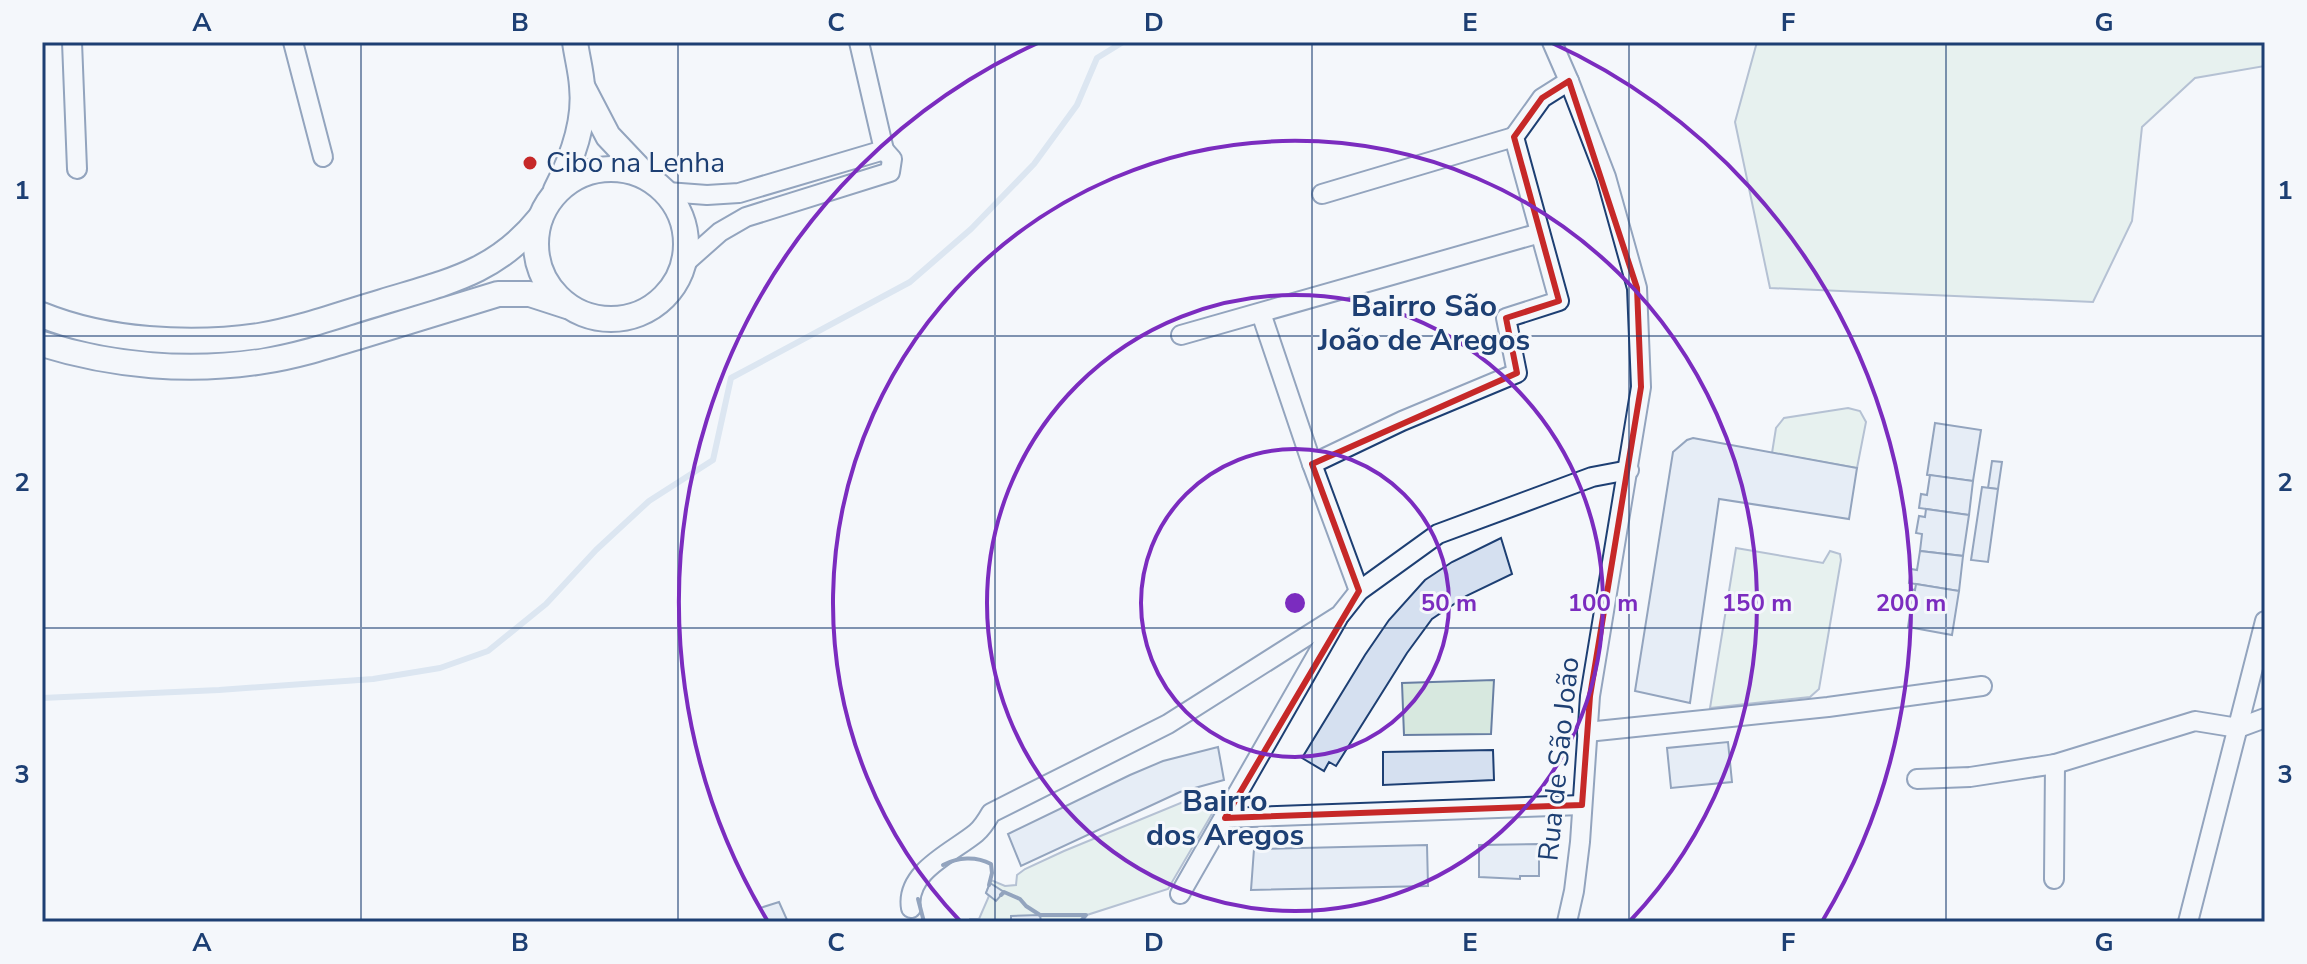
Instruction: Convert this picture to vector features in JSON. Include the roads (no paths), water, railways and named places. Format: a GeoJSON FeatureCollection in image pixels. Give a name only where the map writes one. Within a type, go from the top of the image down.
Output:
{"type":"FeatureCollection","features":[{"type":"Feature","properties":{"kind":"street"},"geometry":{"type":"LineString","coordinates":[[72,42],[77,169]]}},
{"type":"Feature","properties":{"kind":"street"},"geometry":{"type":"LineString","coordinates":[[293,42],[323,157]]}},
{"type":"Feature","properties":{"kind":"street"},"geometry":{"type":"LineString","coordinates":[[567,306],[549,288],[539,266],[535,242],[546,207],[566,170],[580,126],[583,88],[575,42]]}},
{"type":"Feature","properties":{"kind":"street"},"geometry":{"type":"LineString","coordinates":[[685,263],[720,232],[746,217],[890,172],[892,159],[884,150],[859,42]]}},
{"type":"Feature","properties":{"kind":"street","name":"Rua de São João"},"geometry":{"type":"LineString","coordinates":[[1552,42],[1606,177],[1637,288],[1641,387],[1590,696],[1577,867],[1567,922]]}},
{"type":"Feature","properties":{"kind":"street"},"geometry":{"type":"LineString","coordinates":[[1322,194],[1514,137],[1542,98],[1569,81]]}},
{"type":"Feature","properties":{"kind":"street"},"geometry":{"type":"LineString","coordinates":[[42,344],[126,363],[173,367],[222,366],[300,354],[498,294],[530,294],[589,317],[613,320],[637,316],[667,295],[685,263],[687,239],[681,213],[667,192],[646,176],[608,136],[583,88]]}},
{"type":"Feature","properties":{"kind":"street"},"geometry":{"type":"LineString","coordinates":[[1312,464],[1402,421],[1517,373],[1506,318],[1559,301],[1514,137]]}},
{"type":"Feature","properties":{"kind":"street"},"geometry":{"type":"LineString","coordinates":[[667,192],[707,195],[739,193],[884,150]]}},
{"type":"Feature","properties":{"kind":"street"},"geometry":{"type":"LineString","coordinates":[[42,315],[89,329],[178,341],[259,336],[295,328],[441,284],[488,265],[516,245],[572,179],[596,169],[621,168],[646,176]]}},
{"type":"Feature","properties":{"kind":"street"},"geometry":{"type":"LineString","coordinates":[[1181,335],[1540,233]]}},
{"type":"Feature","properties":{"kind":"street"},"geometry":{"type":"LineString","coordinates":[[1261,313],[1359,591]]}},
{"type":"Feature","properties":{"kind":"street"},"geometry":{"type":"LineString","coordinates":[[1180,894],[1340,615],[1359,591],[1438,534],[1592,477],[1629,470]]}},
{"type":"Feature","properties":{"kind":"street"},"geometry":{"type":"LineString","coordinates":[[911,908],[914,886],[936,861],[978,832],[991,813],[1168,724],[1340,615]]}},
{"type":"Feature","properties":{"kind":"street"},"geometry":{"type":"LineString","coordinates":[[2188,922],[2265,621]]}},
{"type":"Feature","properties":{"kind":"street"},"geometry":{"type":"LineString","coordinates":[[1587,732],[1828,707],[1982,686]]}},
{"type":"Feature","properties":{"kind":"street"},"geometry":{"type":"LineString","coordinates":[[1917,779],[1970,777],[2055,764],[2195,721],[2238,728],[2265,718]]}},
{"type":"Feature","properties":{"kind":"street"},"geometry":{"type":"LineString","coordinates":[[2054,879],[2055,764]]}},
{"type":"Feature","properties":{"kind":"street"},"geometry":{"type":"LineString","coordinates":[[1225,818],[1582,805]]}},
{"type":"Feature","properties":{"kind":"waterway"},"geometry":{"type":"LineString","coordinates":[[42,698],[373,679],[440,668],[488,651],[546,604],[596,550],[649,501],[713,460],[731,378],[910,282],[971,229],[1034,164],[1077,105],[1097,58],[1123,42]]}},
{"type":"Feature","properties":{"kind":"place","name":"Cibo na Lenha"},"geometry":{"type":"Point","coordinates":[530,163]}},
{"type":"Feature","properties":{"kind":"district","name":"Bairro São João de Aregos"},"geometry":{"type":"Point","coordinates":[1424,323]}},
{"type":"Feature","properties":{"kind":"district","name":"Bairro dos Aregos"},"geometry":{"type":"Point","coordinates":[1225,818]}}]}
